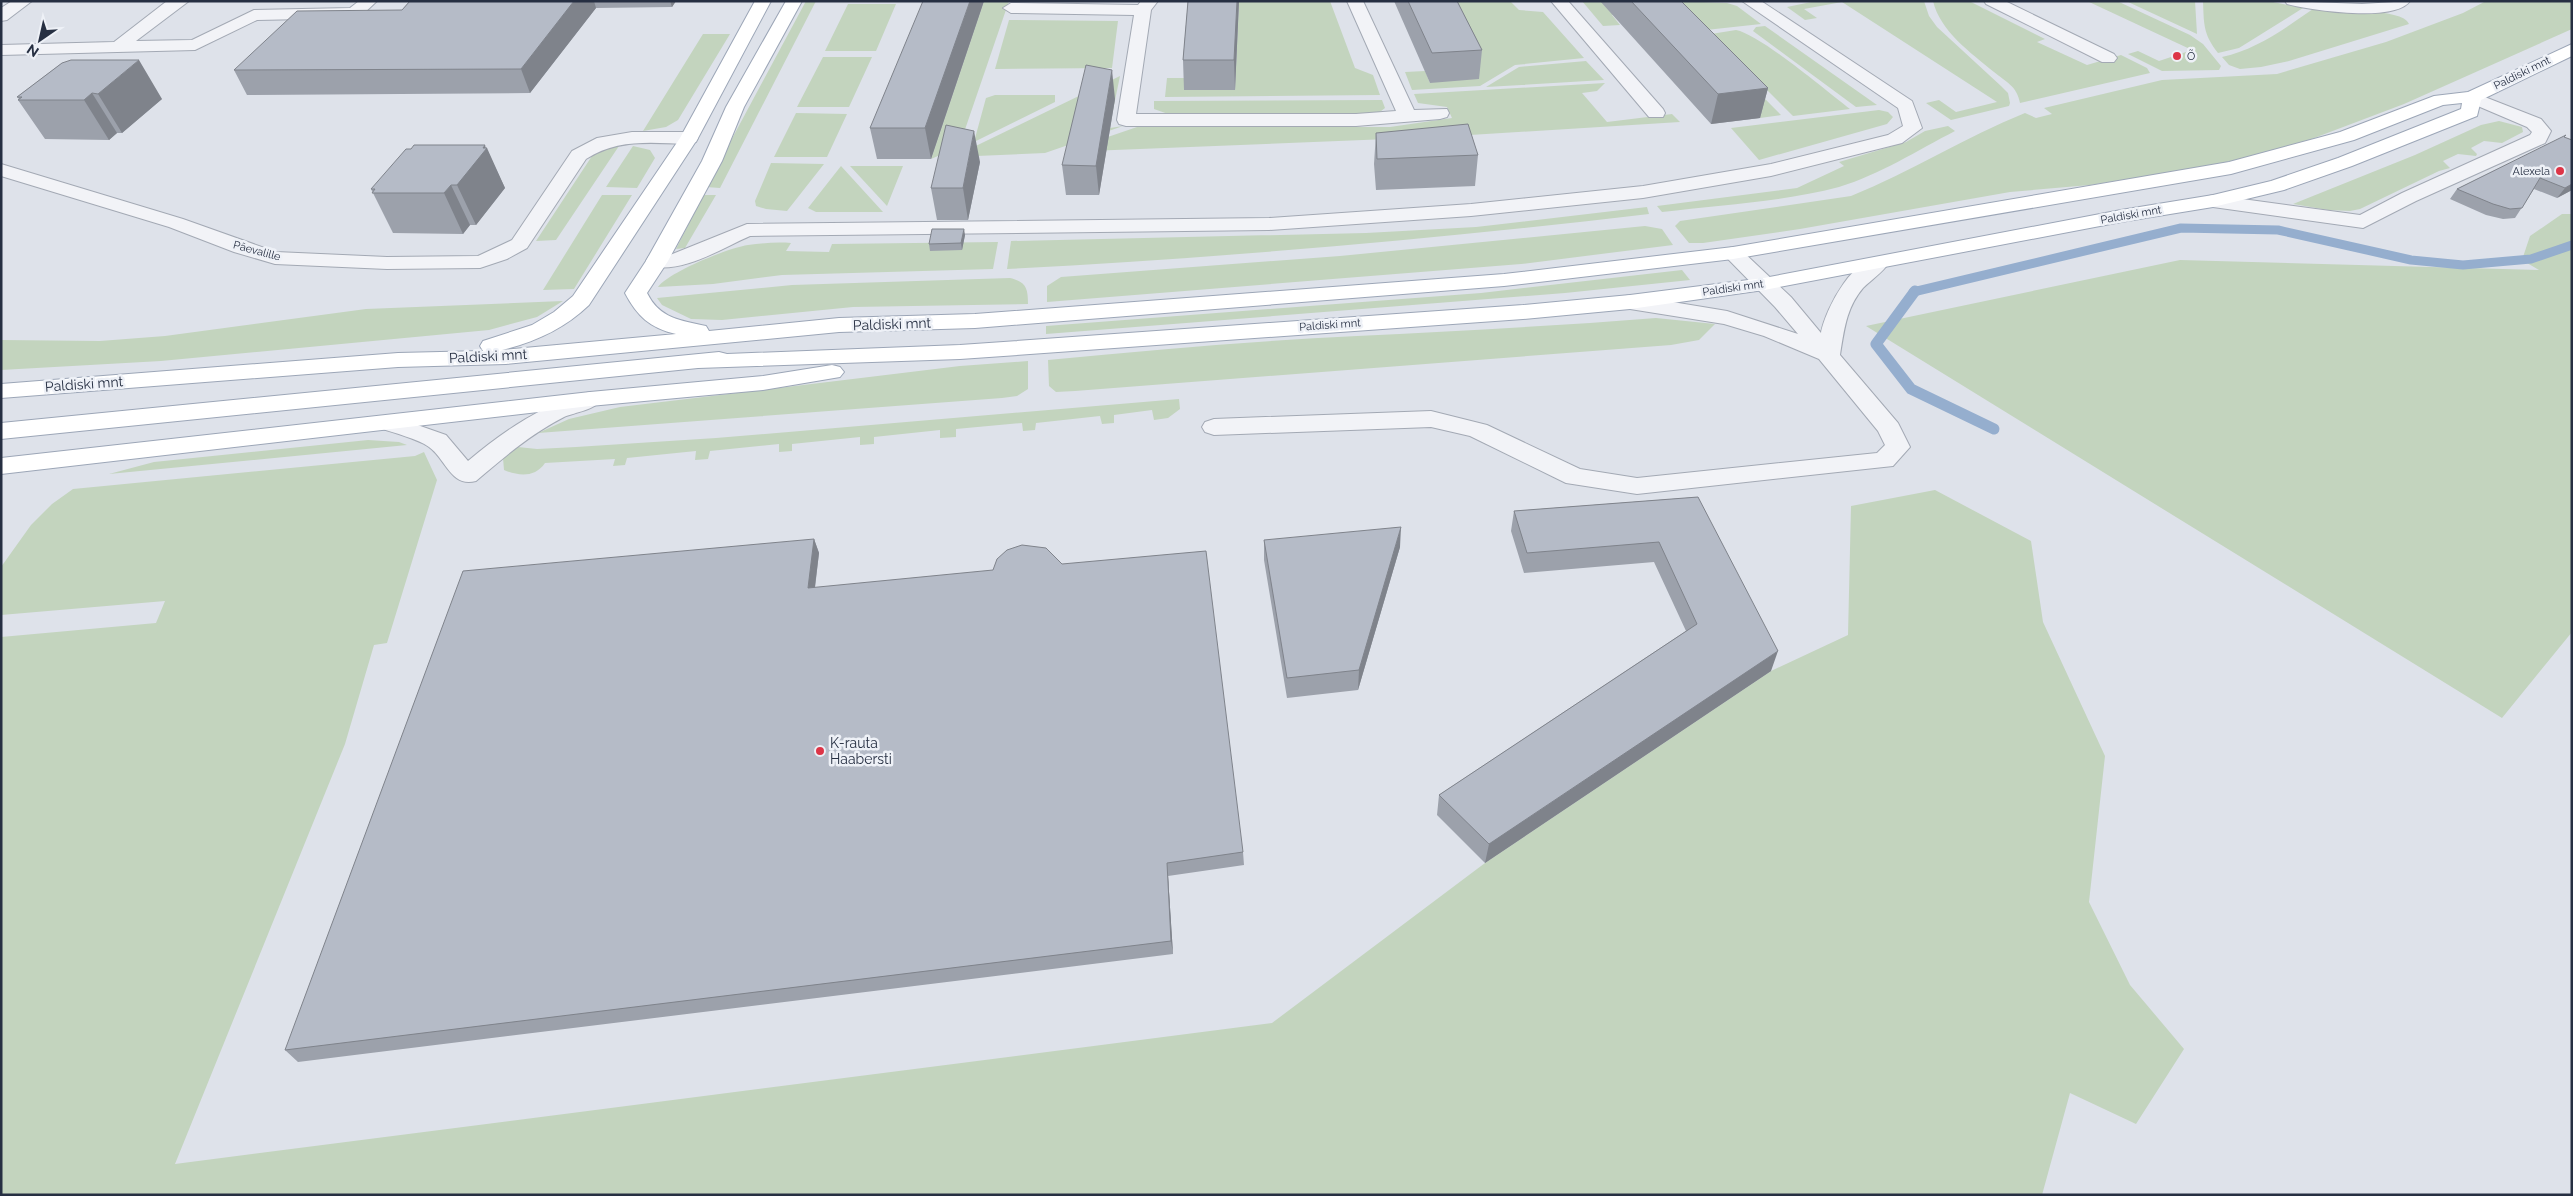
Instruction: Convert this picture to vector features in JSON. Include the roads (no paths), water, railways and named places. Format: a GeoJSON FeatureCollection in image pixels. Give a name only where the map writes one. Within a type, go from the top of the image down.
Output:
{"type":"FeatureCollection","features":[{"type":"Feature","properties":{"kind":"main road"},"geometry":{"type":"LineString","coordinates":[[729,336],[673,327],[653,318],[641,306],[636,293],[633,260],[690,138],[763,1]]}},
{"type":"Feature","properties":{"kind":"main road"},"geometry":{"type":"LineString","coordinates":[[398,360],[503,343],[552,324],[568,314],[581,300],[633,260],[712,161],[735,107],[794,1]]}},
{"type":"Feature","properties":{"kind":"main road","name":"Paldiski mnt"},"geometry":{"type":"LineString","coordinates":[[1,391],[398,360],[506,357],[838,326],[975,321],[1504,280],[1733,253],[2231,168],[2347,136],[2440,100],[2472,97],[2572,49]]}},
{"type":"Feature","properties":{"kind":"main road","name":"Paldiski mnt"},"geometry":{"type":"LineString","coordinates":[[701,362],[960,352],[1630,302],[1764,284],[2121,216],[2213,201],[2277,186],[2345,162],[2470,112],[2472,97]]}},
{"type":"Feature","properties":{"kind":"main road","name":"Paldiski mnt"},"geometry":{"type":"LineString","coordinates":[[1,430],[701,362],[975,321]]}},
{"type":"Feature","properties":{"kind":"main road","name":"Paldiski mnt"},"geometry":{"type":"LineString","coordinates":[[1,466],[590,399],[763,383],[960,352]]}},
{"type":"Feature","properties":{"kind":"street"},"geometry":{"type":"LineString","coordinates":[[1,16],[24,1]]}},
{"type":"Feature","properties":{"kind":"street"},"geometry":{"type":"LineString","coordinates":[[117,48],[174,4],[181,1]]}},
{"type":"Feature","properties":{"kind":"street"},"geometry":{"type":"LineString","coordinates":[[1,50],[195,45],[254,15],[354,13],[369,1]]}},
{"type":"Feature","properties":{"kind":"street"},"geometry":{"type":"LineString","coordinates":[[1355,1],[1407,115]]}},
{"type":"Feature","properties":{"kind":"street"},"geometry":{"type":"LineString","coordinates":[[1559,1],[1656,113]]}},
{"type":"Feature","properties":{"kind":"street"},"geometry":{"type":"LineString","coordinates":[[633,260],[673,261],[747,230],[1269,224],[1481,209],[1643,192],[1771,170],[1895,139],[1913,128],[1906,105],[1750,1]]}},
{"type":"Feature","properties":{"kind":"street"},"geometry":{"type":"LineString","coordinates":[[1992,1],[2108,58]]}},
{"type":"Feature","properties":{"kind":"street"},"geometry":{"type":"LineString","coordinates":[[2293,1],[2346,9],[2385,8],[2402,1]]}},
{"type":"Feature","properties":{"kind":"street"},"geometry":{"type":"LineString","coordinates":[[1011,8],[1146,6],[1126,120],[1356,120],[1440,113]]}},
{"type":"Feature","properties":{"kind":"street"},"geometry":{"type":"LineString","coordinates":[[2213,201],[2253,205],[2363,222],[2409,197],[2538,139],[2542,131],[2534,123],[2472,97]]}},
{"type":"Feature","properties":{"kind":"street","name":"Päevalille"},"geometry":{"type":"LineString","coordinates":[[1,170],[176,223],[241,248],[275,258],[387,263],[480,262],[500,255],[520,244],[580,155],[597,143],[613,139],[690,138]]}},
{"type":"Feature","properties":{"kind":"street"},"geometry":{"type":"LineString","coordinates":[[1214,427],[1430,419],[1478,430],[1575,477],[1637,486],[1884,460],[1898,447],[1889,428],[1829,355],[1733,253]]}},
{"type":"Feature","properties":{"kind":"street"},"geometry":{"type":"LineString","coordinates":[[1829,355],[1831,332],[1840,306],[1852,284],[1878,263]]}},
{"type":"Feature","properties":{"kind":"street"},"geometry":{"type":"LineString","coordinates":[[1630,302],[1727,318],[1772,331],[1829,355]]}},
{"type":"Feature","properties":{"kind":"street"},"geometry":{"type":"LineString","coordinates":[[389,423],[437,441],[464,481],[512,437],[556,412],[590,399]]}},
{"type":"Feature","properties":{"kind":"waterway"},"geometry":{"type":"LineString","coordinates":[[1915,292],[2181,228],[2278,230],[2411,260],[2463,265],[2531,259],[2572,245]]}},
{"type":"Feature","properties":{"kind":"waterway"},"geometry":{"type":"LineString","coordinates":[[1915,292],[1876,344],[1911,389],[1994,429]]}},
{"type":"Feature","properties":{"kind":"place","name":"Õ"},"geometry":{"type":"Point","coordinates":[2177,56]}},
{"type":"Feature","properties":{"kind":"place","name":"Alexela"},"geometry":{"type":"Point","coordinates":[2560,171]}},
{"type":"Feature","properties":{"kind":"place","name":"K-rauta Haabersti"},"geometry":{"type":"Point","coordinates":[820,751]}}]}
